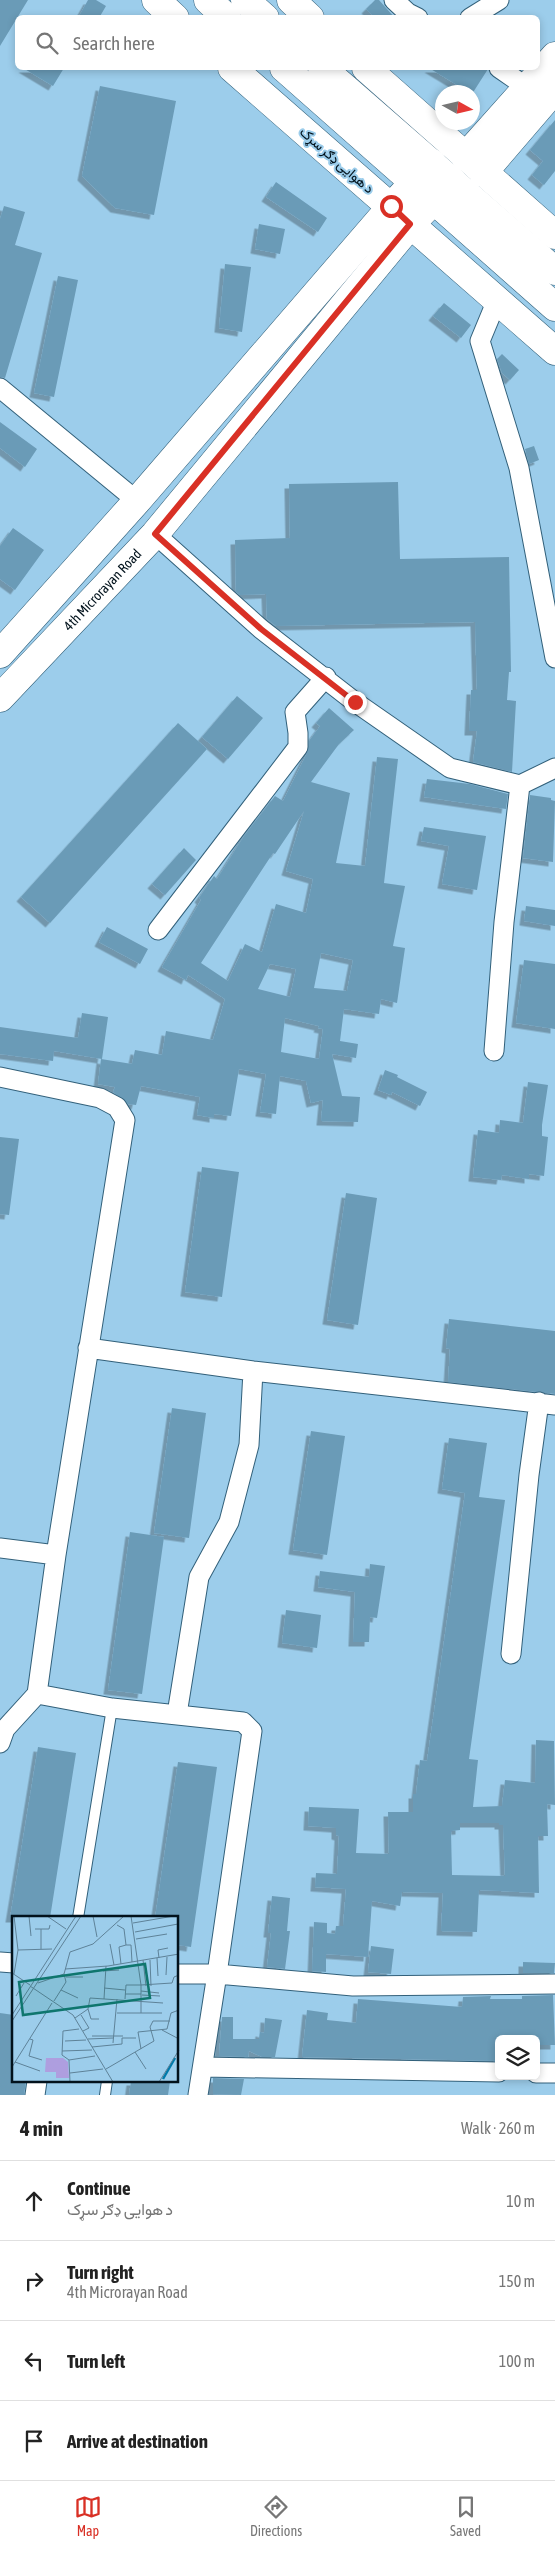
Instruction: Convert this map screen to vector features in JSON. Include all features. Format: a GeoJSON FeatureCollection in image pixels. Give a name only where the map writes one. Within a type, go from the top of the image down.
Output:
{"type":"FeatureCollection","features":[{"type":"Feature","properties":{"kind":"main road"},"geometry":{"type":"LineString","coordinates":[[156,0],[173,15]]}},
{"type":"Feature","properties":{"kind":"main road"},"geometry":{"type":"LineString","coordinates":[[208,0],[225,15]]}},
{"type":"Feature","properties":{"kind":"main road"},"geometry":{"type":"LineString","coordinates":[[246,0],[263,15]]}},
{"type":"Feature","properties":{"kind":"main road"},"geometry":{"type":"LineString","coordinates":[[291,0],[307,15]]}},
{"type":"Feature","properties":{"kind":"main road"},"geometry":{"type":"LineString","coordinates":[[474,165],[528,88],[555,56]]}},
{"type":"Feature","properties":{"kind":"main road","name":"د هوایی ډګر سړک"},"geometry":{"type":"LineString","coordinates":[[234,70],[555,351]]}},
{"type":"Feature","properties":{"kind":"main road"},"geometry":{"type":"LineString","coordinates":[[287,70],[443,190],[555,271]]}},
{"type":"Feature","properties":{"kind":"main road"},"geometry":{"type":"LineString","coordinates":[[324,70],[422,173]]}},
{"type":"Feature","properties":{"kind":"main road"},"geometry":{"type":"LineString","coordinates":[[368,70],[555,235]]}},
{"type":"Feature","properties":{"kind":"main road"},"geometry":{"type":"LineString","coordinates":[[474,165],[555,89]]}},
{"type":"Feature","properties":{"kind":"main road","name":"4th Microrayan Road"},"geometry":{"type":"LineString","coordinates":[[0,698],[155,534],[401,215],[422,173]]}},
{"type":"Feature","properties":{"kind":"main road"},"geometry":{"type":"LineString","coordinates":[[443,190],[555,307]]}},
{"type":"Feature","properties":{"kind":"main road","name":"4th Microrayan Road"},"geometry":{"type":"LineString","coordinates":[[0,654],[137,501],[401,215],[443,190]]}},
{"type":"Feature","properties":{"kind":"main road"},"geometry":{"type":"LineString","coordinates":[[0,658],[23,675]]}},
{"type":"Feature","properties":{"kind":"street"},"geometry":{"type":"LineString","coordinates":[[394,0],[412,15]]}},
{"type":"Feature","properties":{"kind":"street"},"geometry":{"type":"LineString","coordinates":[[475,15],[499,0]]}},
{"type":"Feature","properties":{"kind":"street"},"geometry":{"type":"LineString","coordinates":[[502,70],[528,88]]}},
{"type":"Feature","properties":{"kind":"street"},"geometry":{"type":"LineString","coordinates":[[496,300],[480,341],[519,468],[555,658]]}},
{"type":"Feature","properties":{"kind":"street"},"geometry":{"type":"LineString","coordinates":[[0,388],[137,501]]}},
{"type":"Feature","properties":{"kind":"street"},"geometry":{"type":"LineString","coordinates":[[155,534],[261,629],[355,702],[450,768],[520,785],[555,768]]}},
{"type":"Feature","properties":{"kind":"street"},"geometry":{"type":"LineString","coordinates":[[158,930],[298,747],[298,733],[294,721],[295,712],[326,678]]}},
{"type":"Feature","properties":{"kind":"street"},"geometry":{"type":"LineString","coordinates":[[494,1051],[504,922],[520,785]]}},
{"type":"Feature","properties":{"kind":"street"},"geometry":{"type":"LineString","coordinates":[[0,1077],[100,1098],[117,1107],[125,1120],[56,1556],[37,1694],[5,1729],[0,1744]]}},
{"type":"Feature","properties":{"kind":"street"},"geometry":{"type":"LineString","coordinates":[[88,1348],[253,1371],[547,1404],[529,1474],[511,1654]]}},
{"type":"Feature","properties":{"kind":"street"},"geometry":{"type":"LineString","coordinates":[[177,1714],[199,1577],[229,1522],[249,1445],[253,1371]]}},
{"type":"Feature","properties":{"kind":"street"},"geometry":{"type":"LineString","coordinates":[[0,1548],[56,1556]]}},
{"type":"Feature","properties":{"kind":"street"},"geometry":{"type":"LineString","coordinates":[[37,1694],[112,1708],[243,1722],[252,1730],[198,2095]]}},
{"type":"Feature","properties":{"kind":"street"},"geometry":{"type":"LineString","coordinates":[[179,1974],[217,1974],[353,1986],[555,1984]]}},
{"type":"Feature","properties":{"kind":"street"},"geometry":{"type":"LineString","coordinates":[[202,2067],[495,2072]]}},
{"type":"Feature","properties":{"kind":"street"},"geometry":{"type":"LineString","coordinates":[[540,2073],[555,2073]]}},
{"type":"Feature","properties":{"kind":"street"},"geometry":{"type":"LineString","coordinates":[[34,2095],[37,2082]]}},
{"type":"Feature","properties":{"kind":"lane"},"geometry":{"type":"LineString","coordinates":[[78,1916],[112,1708]]}},
{"type":"Feature","properties":{"kind":"lane"},"geometry":{"type":"LineString","coordinates":[[105,2095],[107,2082]]}},
{"type":"Feature","properties":{"kind":"building"},"geometry":{"type":"Polygon","coordinates":[[[0,0],[28,0],[19,15],[15,15],[15,21],[0,46],[0,0]]]}},
{"type":"Feature","properties":{"kind":"building"},"geometry":{"type":"Polygon","coordinates":[[[88,0],[96,0],[106,6],[101,15],[80,15],[88,0]]]}},
{"type":"Feature","properties":{"kind":"building"},"geometry":{"type":"Polygon","coordinates":[[[375,0],[379,0],[392,15],[372,15],[366,9],[375,0]]]}},
{"type":"Feature","properties":{"kind":"building"},"geometry":{"type":"Polygon","coordinates":[[[26,70],[63,70],[53,86],[26,70]]]}},
{"type":"Feature","properties":{"kind":"building"},"geometry":{"type":"Polygon","coordinates":[[[432,70],[487,70],[478,85],[457,85],[432,70]]]}},
{"type":"Feature","properties":{"kind":"building"},"geometry":{"type":"Polygon","coordinates":[[[100,86],[176,101],[154,215],[115,208],[82,176],[100,86]]]}},
{"type":"Feature","properties":{"kind":"building"},"geometry":{"type":"Polygon","coordinates":[[[555,120],[555,171],[544,185],[532,175],[543,161],[530,150],[555,120]]]}},
{"type":"Feature","properties":{"kind":"building"},"geometry":{"type":"Polygon","coordinates":[[[276,182],[327,218],[318,232],[266,197],[276,182]]]}},
{"type":"Feature","properties":{"kind":"building"},"geometry":{"type":"Polygon","coordinates":[[[4,206],[25,212],[15,245],[42,253],[5,378],[0,377],[0,219],[4,206]]]}},
{"type":"Feature","properties":{"kind":"building"},"geometry":{"type":"Polygon","coordinates":[[[259,224],[285,229],[280,254],[255,249],[259,224]]]}},
{"type":"Feature","properties":{"kind":"building"},"geometry":{"type":"Polygon","coordinates":[[[225,264],[251,267],[242,332],[219,328],[225,264]]]}},
{"type":"Feature","properties":{"kind":"building"},"geometry":{"type":"Polygon","coordinates":[[[58,276],[78,280],[54,397],[34,393],[58,276]]]}},
{"type":"Feature","properties":{"kind":"building"},"geometry":{"type":"Polygon","coordinates":[[[444,303],[471,325],[461,338],[433,316],[444,303]]]}},
{"type":"Feature","properties":{"kind":"building"},"geometry":{"type":"Polygon","coordinates":[[[502,354],[519,370],[510,380],[502,373],[497,359],[502,354]]]}},
{"type":"Feature","properties":{"kind":"building"},"geometry":{"type":"Polygon","coordinates":[[[0,422],[37,449],[25,467],[0,448],[0,422]]]}},
{"type":"Feature","properties":{"kind":"building"},"geometry":{"type":"Polygon","coordinates":[[[534,446],[539,460],[529,464],[525,449],[534,446]]]}},
{"type":"Feature","properties":{"kind":"building"},"geometry":{"type":"Polygon","coordinates":[[[398,482],[400,559],[509,557],[511,672],[509,672],[507,700],[516,701],[512,772],[473,762],[477,731],[469,731],[471,690],[477,690],[475,622],[276,626],[267,619],[266,594],[240,595],[236,592],[235,540],[290,538],[289,484],[398,482]]]}},
{"type":"Feature","properties":{"kind":"building"},"geometry":{"type":"Polygon","coordinates":[[[13,528],[44,550],[15,590],[0,579],[0,546],[13,528]]]}},
{"type":"Feature","properties":{"kind":"building"},"geometry":{"type":"Polygon","coordinates":[[[237,696],[263,718],[228,759],[202,737],[237,696]]]}},
{"type":"Feature","properties":{"kind":"building"},"geometry":{"type":"Polygon","coordinates":[[[329,708],[354,730],[339,744],[311,782],[350,793],[336,863],[365,866],[377,757],[398,759],[384,883],[405,886],[393,946],[405,948],[397,1003],[381,999],[379,1014],[344,1009],[340,1041],[358,1044],[356,1058],[332,1054],[342,1096],[360,1097],[358,1122],[321,1121],[323,1100],[311,1103],[306,1081],[280,1076],[276,1114],[260,1112],[266,1074],[239,1069],[231,1116],[214,1114],[214,1118],[197,1115],[200,1097],[141,1086],[136,1105],[128,1104],[113,1092],[115,1087],[98,1084],[101,1059],[132,1064],[135,1050],[162,1055],[166,1031],[213,1040],[225,999],[188,975],[186,980],[162,967],[201,900],[199,898],[214,876],[217,879],[244,836],[275,796],[283,801],[307,753],[309,741],[320,726],[316,723],[329,708]],[[304,811],[275,854],[273,853],[201,963],[228,981],[245,944],[262,952],[276,904],[306,913],[313,879],[286,871],[304,811]],[[321,953],[314,988],[347,991],[353,960],[321,953]],[[270,964],[258,989],[290,997],[296,969],[270,964]],[[285,1018],[281,1052],[319,1059],[323,1029],[318,1028],[319,1026],[285,1018]]]}},
{"type":"Feature","properties":{"kind":"building"},"geometry":{"type":"Polygon","coordinates":[[[178,723],[207,749],[50,923],[21,897],[178,723]]]}},
{"type":"Feature","properties":{"kind":"building"},"geometry":{"type":"Polygon","coordinates":[[[427,779],[470,784],[508,794],[506,809],[424,797],[427,779]]]}},
{"type":"Feature","properties":{"kind":"building"},"geometry":{"type":"Polygon","coordinates":[[[530,795],[551,798],[551,800],[555,801],[553,862],[523,858],[530,795]]]}},
{"type":"Feature","properties":{"kind":"building"},"geometry":{"type":"Polygon","coordinates":[[[424,827],[486,836],[477,890],[442,884],[449,846],[421,841],[424,827]]]}},
{"type":"Feature","properties":{"kind":"building"},"geometry":{"type":"Polygon","coordinates":[[[184,848],[196,860],[165,895],[152,884],[184,848]]]}},
{"type":"Feature","properties":{"kind":"building"},"geometry":{"type":"Polygon","coordinates":[[[526,906],[555,910],[555,926],[524,921],[526,906]]]}},
{"type":"Feature","properties":{"kind":"building"},"geometry":{"type":"Polygon","coordinates":[[[107,927],[148,949],[140,964],[99,942],[107,927]]]}},
{"type":"Feature","properties":{"kind":"building"},"geometry":{"type":"Polygon","coordinates":[[[524,960],[555,964],[555,1029],[516,1023],[524,960]]]}},
{"type":"Feature","properties":{"kind":"building"},"geometry":{"type":"Polygon","coordinates":[[[82,1013],[108,1017],[102,1059],[54,1051],[53,1061],[0,1054],[0,1027],[78,1038],[82,1013]]]}},
{"type":"Feature","properties":{"kind":"building"},"geometry":{"type":"Polygon","coordinates":[[[385,1070],[398,1075],[397,1077],[427,1092],[420,1106],[392,1092],[391,1095],[378,1090],[385,1070]]]}},
{"type":"Feature","properties":{"kind":"building"},"geometry":{"type":"Polygon","coordinates":[[[528,1082],[548,1085],[542,1125],[542,1136],[548,1137],[544,1176],[529,1174],[529,1179],[502,1175],[501,1180],[473,1177],[478,1130],[499,1133],[500,1120],[523,1123],[528,1082]]]}},
{"type":"Feature","properties":{"kind":"building"},"geometry":{"type":"Polygon","coordinates":[[[0,1137],[19,1139],[9,1215],[0,1214],[0,1137]]]}},
{"type":"Feature","properties":{"kind":"building"},"geometry":{"type":"Polygon","coordinates":[[[202,1167],[239,1172],[222,1297],[185,1292],[202,1167]]]}},
{"type":"Feature","properties":{"kind":"building"},"geometry":{"type":"Polygon","coordinates":[[[346,1193],[377,1198],[358,1325],[327,1320],[346,1193]]]}},
{"type":"Feature","properties":{"kind":"building"},"geometry":{"type":"Polygon","coordinates":[[[449,1319],[555,1331],[555,1394],[448,1382],[450,1349],[446,1348],[449,1319]]]}},
{"type":"Feature","properties":{"kind":"building"},"geometry":{"type":"Polygon","coordinates":[[[172,1408],[206,1413],[189,1538],[154,1533],[172,1408]]]}},
{"type":"Feature","properties":{"kind":"building"},"geometry":{"type":"Polygon","coordinates":[[[311,1431],[345,1436],[327,1555],[293,1550],[311,1431]]]}},
{"type":"Feature","properties":{"kind":"building"},"geometry":{"type":"Polygon","coordinates":[[[449,1438],[487,1443],[479,1497],[505,1500],[469,1759],[478,1760],[473,1807],[502,1806],[505,1780],[535,1783],[536,1740],[554,1741],[555,1805],[547,1804],[548,1836],[538,1836],[539,1893],[479,1890],[477,1932],[441,1931],[443,1893],[402,1892],[400,1906],[372,1901],[368,1957],[326,1954],[326,1972],[312,1971],[314,1922],[327,1923],[327,1933],[335,1934],[336,1926],[343,1926],[346,1889],[315,1887],[316,1873],[337,1874],[339,1836],[336,1835],[336,1828],[308,1826],[309,1807],[359,1809],[356,1853],[389,1854],[388,1812],[413,1812],[413,1794],[416,1794],[420,1760],[427,1761],[465,1493],[442,1489],[449,1438]],[[460,1823],[460,1830],[451,1831],[452,1875],[505,1876],[503,1825],[499,1825],[499,1823],[460,1823]]]}},
{"type":"Feature","properties":{"kind":"building"},"geometry":{"type":"Polygon","coordinates":[[[130,1532],[164,1537],[142,1694],[108,1690],[130,1532]]]}},
{"type":"Feature","properties":{"kind":"building"},"geometry":{"type":"Polygon","coordinates":[[[370,1564],[385,1566],[377,1618],[370,1617],[369,1642],[353,1642],[355,1592],[318,1587],[320,1571],[369,1577],[370,1564]]]}},
{"type":"Feature","properties":{"kind":"building"},"geometry":{"type":"Polygon","coordinates":[[[286,1610],[321,1615],[317,1648],[282,1643],[286,1610]]]}},
{"type":"Feature","properties":{"kind":"building"},"geometry":{"type":"Polygon","coordinates":[[[38,1747],[76,1753],[50,1916],[12,1916],[10,1918],[38,1747]]]}},
{"type":"Feature","properties":{"kind":"building"},"geometry":{"type":"Polygon","coordinates":[[[178,1762],[217,1767],[191,1947],[179,1945],[179,1916],[155,1916],[178,1762]]]}},
{"type":"Feature","properties":{"kind":"building"},"geometry":{"type":"Polygon","coordinates":[[[272,1896],[290,1898],[287,1931],[290,1931],[285,1969],[267,1967],[271,1933],[268,1933],[272,1896]]]}},
{"type":"Feature","properties":{"kind":"building"},"geometry":{"type":"Polygon","coordinates":[[[371,1946],[394,1949],[391,1974],[368,1972],[371,1946]]]}},
{"type":"Feature","properties":{"kind":"building"},"geometry":{"type":"Polygon","coordinates":[[[523,1962],[555,1963],[554,1973],[523,1973],[523,1962]]]}},
{"type":"Feature","properties":{"kind":"building"},"geometry":{"type":"Polygon","coordinates":[[[553,1995],[555,2045],[540,2045],[540,2035],[495,2035],[495,2061],[302,2057],[307,2010],[328,2013],[327,2020],[356,2023],[358,1999],[462,2007],[463,1997],[491,1996],[490,1999],[522,1999],[522,1996],[553,1995]]]}},
{"type":"Feature","properties":{"kind":"building"},"geometry":{"type":"Polygon","coordinates":[[[0,2013],[12,2015],[12,2082],[26,2082],[24,2095],[0,2095],[0,2013]]]}},
{"type":"Feature","properties":{"kind":"building"},"geometry":{"type":"Polygon","coordinates":[[[222,2017],[233,2017],[233,2039],[259,2039],[260,2032],[264,2033],[265,2018],[282,2020],[275,2057],[262,2057],[249,2051],[248,2057],[216,2056],[219,2056],[222,2017]]]}},
{"type":"Feature","properties":{"kind":"building"},"geometry":{"type":"Polygon","coordinates":[[[213,2078],[244,2079],[241,2095],[213,2094],[213,2078]]]}},
{"type":"Feature","properties":{"kind":"building"},"geometry":{"type":"Polygon","coordinates":[[[131,2082],[170,2082],[168,2095],[129,2095],[131,2082]]]}},
{"type":"Feature","properties":{"kind":"route"},"geometry":{"type":"LineString","coordinates":[[355,702],[261,629],[155,534],[410,224],[391,206]]}}]}
